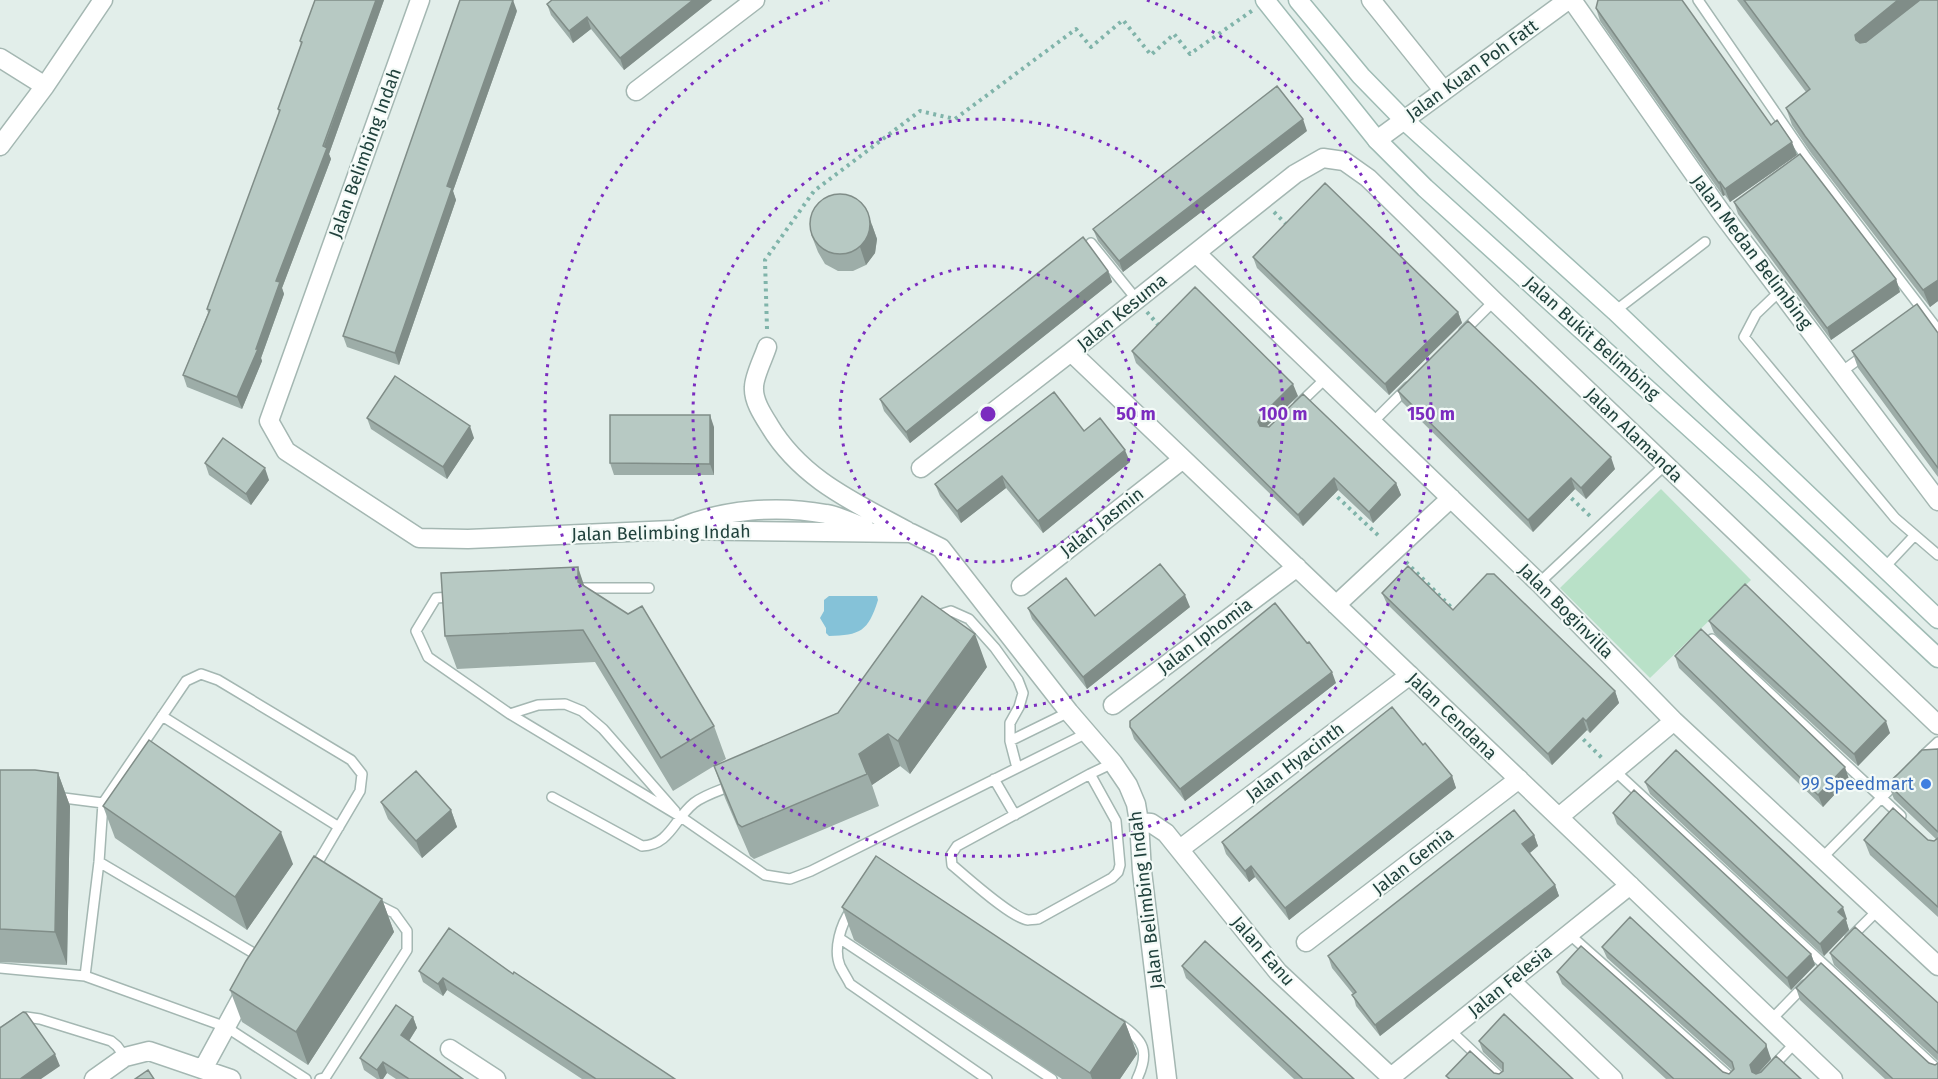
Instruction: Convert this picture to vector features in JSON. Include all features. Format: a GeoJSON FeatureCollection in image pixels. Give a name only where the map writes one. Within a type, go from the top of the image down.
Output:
{"type":"FeatureCollection","features":[{"type":"Feature","properties":{"kind":"street"},"geometry":{"type":"LineString","coordinates":[[0,146],[45,86],[103,0]]}},
{"type":"Feature","properties":{"kind":"street","name":"Jalan Belimbing Indah"},"geometry":{"type":"LineString","coordinates":[[420,0],[269,421],[286,451],[419,538],[468,539],[672,530],[911,533],[941,548],[1113,763],[1128,785],[1136,804],[1167,1079]]}},
{"type":"Feature","properties":{"kind":"street"},"geometry":{"type":"LineString","coordinates":[[636,92],[755,0]]}},
{"type":"Feature","properties":{"kind":"street","name":"Jalan Bukit Belimbing"},"geometry":{"type":"LineString","coordinates":[[1298,0],[1361,76],[1404,120],[1615,311],[1938,619]]}},
{"type":"Feature","properties":{"kind":"street"},"geometry":{"type":"LineString","coordinates":[[1371,0],[1444,91]]}},
{"type":"Feature","properties":{"kind":"street","name":"Jalan Kuan Poh Fatt"},"geometry":{"type":"LineString","coordinates":[[1377,141],[1570,0]]}},
{"type":"Feature","properties":{"kind":"street","name":"Jalan Medan Belimbing"},"geometry":{"type":"LineString","coordinates":[[1570,0],[1727,211],[1780,291],[1938,501]]}},
{"type":"Feature","properties":{"kind":"street","name":"Jalan Bukit Belimbing"},"geometry":{"type":"LineString","coordinates":[[1265,1],[1377,141],[1425,188],[1734,467],[1938,658]]}},
{"type":"Feature","properties":{"kind":"street"},"geometry":{"type":"LineString","coordinates":[[0,58],[45,86]]}},
{"type":"Feature","properties":{"kind":"street","name":"Jalan Kesuma"},"geometry":{"type":"LineString","coordinates":[[921,468],[1261,200],[1295,174],[1323,158]]}},
{"type":"Feature","properties":{"kind":"street","name":"Jalan Alamanda"},"geometry":{"type":"LineString","coordinates":[[1323,158],[1344,161],[1368,178],[1938,725]]}},
{"type":"Feature","properties":{"kind":"street","name":"Jalan Boginvilla"},"geometry":{"type":"LineString","coordinates":[[1196,253],[1539,583],[1674,721],[1938,966]]}},
{"type":"Feature","properties":{"kind":"street"},"geometry":{"type":"LineString","coordinates":[[767,347],[754,386],[759,409],[780,444],[808,473],[850,501],[911,533]]}},
{"type":"Feature","properties":{"kind":"street","name":"Jalan Cendana"},"geometry":{"type":"LineString","coordinates":[[1071,352],[1833,1079]]}},
{"type":"Feature","properties":{"kind":"street","name":"Jalan Jasmin"},"geometry":{"type":"LineString","coordinates":[[1021,586],[1183,459]]}},
{"type":"Feature","properties":{"kind":"street"},"geometry":{"type":"LineString","coordinates":[[1336,604],[1451,498]]}},
{"type":"Feature","properties":{"kind":"street","name":"Jalan Iphomia"},"geometry":{"type":"LineString","coordinates":[[1113,705],[1297,567]]}},
{"type":"Feature","properties":{"kind":"street","name":"Jalan Hyacinth"},"geometry":{"type":"LineString","coordinates":[[1180,849],[1410,675]]}},
{"type":"Feature","properties":{"kind":"street"},"geometry":{"type":"LineString","coordinates":[[1559,817],[1674,721]]}},
{"type":"Feature","properties":{"kind":"street","name":"Jalan Gemia"},"geometry":{"type":"LineString","coordinates":[[1306,942],[1519,779]]}},
{"type":"Feature","properties":{"kind":"street","name":"Jalan Eanu"},"geometry":{"type":"LineString","coordinates":[[1138,822],[1151,823],[1166,833],[1278,972],[1392,1078]]}},
{"type":"Feature","properties":{"kind":"street","name":"Jalan Felesia"},"geometry":{"type":"LineString","coordinates":[[1392,1078],[1630,885]]}},
{"type":"Feature","properties":{"kind":"street"},"geometry":{"type":"LineString","coordinates":[[203,1069],[274,939]]}},
{"type":"Feature","properties":{"kind":"street"},"geometry":{"type":"LineString","coordinates":[[1510,981],[1613,1079]]}},
{"type":"Feature","properties":{"kind":"street"},"geometry":{"type":"LineString","coordinates":[[450,1049],[496,1079]]}},
{"type":"Feature","properties":{"kind":"street"},"geometry":{"type":"LineString","coordinates":[[94,1079],[125,1057],[148,1051],[231,1079]]}},
{"type":"Feature","properties":{"kind":"lane"},"geometry":{"type":"LineString","coordinates":[[1698,0],[1806,157],[1938,330]]}},
{"type":"Feature","properties":{"kind":"lane"},"geometry":{"type":"LineString","coordinates":[[1787,170],[1806,157]]}},
{"type":"Feature","properties":{"kind":"lane"},"geometry":{"type":"LineString","coordinates":[[1615,311],[1705,242]]}},
{"type":"Feature","properties":{"kind":"lane"},"geometry":{"type":"LineString","coordinates":[[1091,243],[1137,300]]}},
{"type":"Feature","properties":{"kind":"lane"},"geometry":{"type":"LineString","coordinates":[[1780,291],[1756,314],[1744,337],[1895,518],[1938,555]]}},
{"type":"Feature","properties":{"kind":"lane"},"geometry":{"type":"LineString","coordinates":[[1455,340],[1494,301]]}},
{"type":"Feature","properties":{"kind":"lane"},"geometry":{"type":"LineString","coordinates":[[1916,319],[1925,312]]}},
{"type":"Feature","properties":{"kind":"lane"},"geometry":{"type":"LineString","coordinates":[[1841,372],[1878,345]]}},
{"type":"Feature","properties":{"kind":"lane"},"geometry":{"type":"LineString","coordinates":[[1293,409],[1326,378]]}},
{"type":"Feature","properties":{"kind":"lane"},"geometry":{"type":"LineString","coordinates":[[1372,423],[1414,380]]}},
{"type":"Feature","properties":{"kind":"lane"},"geometry":{"type":"LineString","coordinates":[[1539,583],[1665,465]]}},
{"type":"Feature","properties":{"kind":"lane"},"geometry":{"type":"LineString","coordinates":[[1884,568],[1914,536]]}},
{"type":"Feature","properties":{"kind":"lane"},"geometry":{"type":"LineString","coordinates":[[564,588],[649,588]]}},
{"type":"Feature","properties":{"kind":"lane"},"geometry":{"type":"LineString","coordinates":[[459,597],[436,598],[416,632],[428,657],[510,714],[681,818],[765,875],[790,879],[811,871],[1087,733]]}},
{"type":"Feature","properties":{"kind":"lane"},"geometry":{"type":"LineString","coordinates":[[928,621],[951,611],[969,619],[995,648],[1018,681],[1023,693],[1019,707],[1010,723],[1010,741],[1017,768]]}},
{"type":"Feature","properties":{"kind":"lane"},"geometry":{"type":"LineString","coordinates":[[1712,639],[1905,820]]}},
{"type":"Feature","properties":{"kind":"lane"},"geometry":{"type":"LineString","coordinates":[[85,976],[104,803],[186,681],[201,674],[218,681],[351,760],[362,774],[360,791],[315,876]]}},
{"type":"Feature","properties":{"kind":"lane"},"geometry":{"type":"LineString","coordinates":[[510,714],[538,705],[565,704],[582,711],[603,729],[681,818]]}},
{"type":"Feature","properties":{"kind":"lane"},"geometry":{"type":"LineString","coordinates":[[1010,741],[1070,712]]}},
{"type":"Feature","properties":{"kind":"lane"},"geometry":{"type":"LineString","coordinates":[[162,716],[339,827]]}},
{"type":"Feature","properties":{"kind":"lane"},"geometry":{"type":"LineString","coordinates":[[1914,766],[1938,742]]}},
{"type":"Feature","properties":{"kind":"lane"},"geometry":{"type":"LineString","coordinates":[[1090,774],[1116,821],[1120,865],[1118,872],[1112,878],[1038,919],[1029,920],[1021,918],[983,891],[952,865],[951,855],[957,846],[1090,774],[1113,763]]}},
{"type":"Feature","properties":{"kind":"lane"},"geometry":{"type":"LineString","coordinates":[[1614,771],[1938,1070]]}},
{"type":"Feature","properties":{"kind":"lane"},"geometry":{"type":"LineString","coordinates":[[1822,858],[1905,774]]}},
{"type":"Feature","properties":{"kind":"lane"},"geometry":{"type":"LineString","coordinates":[[994,779],[1015,815]]}},
{"type":"Feature","properties":{"kind":"lane"},"geometry":{"type":"LineString","coordinates":[[552,797],[642,846],[654,846],[666,837],[695,802],[738,783]]}},
{"type":"Feature","properties":{"kind":"lane"},"geometry":{"type":"LineString","coordinates":[[46,795],[104,803]]}},
{"type":"Feature","properties":{"kind":"lane"},"geometry":{"type":"LineString","coordinates":[[99,862],[263,958]]}},
{"type":"Feature","properties":{"kind":"lane"},"geometry":{"type":"LineString","coordinates":[[320,1079],[325,1077],[407,950],[407,931],[394,913],[364,897]]}},
{"type":"Feature","properties":{"kind":"lane"},"geometry":{"type":"LineString","coordinates":[[858,900],[846,917],[839,938],[839,964],[850,984],[987,1079]]}},
{"type":"Feature","properties":{"kind":"lane"},"geometry":{"type":"LineString","coordinates":[[1840,949],[1878,910]]}},
{"type":"Feature","properties":{"kind":"lane"},"geometry":{"type":"LineString","coordinates":[[1569,934],[1732,1079]]}},
{"type":"Feature","properties":{"kind":"lane"},"geometry":{"type":"LineString","coordinates":[[839,938],[1052,1079]]}},
{"type":"Feature","properties":{"kind":"lane"},"geometry":{"type":"LineString","coordinates":[[1817,973],[1832,957]]}},
{"type":"Feature","properties":{"kind":"lane"},"geometry":{"type":"LineString","coordinates":[[0,968],[85,976],[226,1027],[306,1079]]}},
{"type":"Feature","properties":{"kind":"lane"},"geometry":{"type":"LineString","coordinates":[[1772,1020],[1809,981]]}},
{"type":"Feature","properties":{"kind":"lane"},"geometry":{"type":"LineString","coordinates":[[0,1034],[27,1017],[40,1019],[111,1041],[125,1057]]}},
{"type":"Feature","properties":{"kind":"lane"},"geometry":{"type":"LineString","coordinates":[[1111,1018],[1131,1031],[1143,1046],[1145,1062],[1137,1079]]}},
{"type":"Feature","properties":{"kind":"lane"},"geometry":{"type":"LineString","coordinates":[[1450,1030],[1502,1079]]}},
{"type":"Feature","properties":{"kind":"lane"},"geometry":{"type":"LineString","coordinates":[[1761,1079],[1795,1042]]}},
{"type":"Feature","properties":{"kind":"path"},"geometry":{"type":"LineString","coordinates":[[767,347],[765,260],[814,192],[920,111],[955,119],[1076,29],[1091,47],[1123,20],[1151,55],[1174,34],[1190,54],[1265,1]]}},
{"type":"Feature","properties":{"kind":"path"},"geometry":{"type":"LineString","coordinates":[[1261,200],[1295,232]]}},
{"type":"Feature","properties":{"kind":"path"},"geometry":{"type":"LineString","coordinates":[[1137,300],[1163,330]]}},
{"type":"Feature","properties":{"kind":"path"},"geometry":{"type":"LineString","coordinates":[[1558,486],[1601,526]]}},
{"type":"Feature","properties":{"kind":"path"},"geometry":{"type":"LineString","coordinates":[[1328,487],[1462,618]]}},
{"type":"Feature","properties":{"kind":"path"},"geometry":{"type":"LineString","coordinates":[[1572,728],[1614,771]]}},
{"type":"Feature","properties":{"kind":"green space"},"geometry":{"type":"Polygon","coordinates":[[[1661,489],[1751,580],[1650,678],[1560,588],[1661,489]]]}},
{"type":"Feature","properties":{"kind":"water"},"geometry":{"type":"Polygon","coordinates":[[[829,596],[877,596],[878,600],[870,619],[861,630],[855,633],[829,636],[820,618],[824,611],[824,600],[829,596]]]}},
{"type":"Feature","properties":{"kind":"building"},"geometry":{"type":"Polygon","coordinates":[[[315,0],[376,0],[323,146],[327,148],[276,281],[280,282],[256,349],[258,349],[237,397],[183,375],[210,310],[207,309],[280,110],[278,109],[315,0]]]}},
{"type":"Feature","properties":{"kind":"building"},"geometry":{"type":"Polygon","coordinates":[[[460,0],[513,0],[447,186],[452,188],[395,353],[343,336],[460,0]]]}},
{"type":"Feature","properties":{"kind":"building"},"geometry":{"type":"Polygon","coordinates":[[[552,0],[693,0],[620,58],[587,17],[569,31],[547,4],[552,0]]]}},
{"type":"Feature","properties":{"kind":"building"},"geometry":{"type":"Polygon","coordinates":[[[1598,0],[1682,0],[1771,125],[1777,120],[1792,142],[1725,189],[1596,8],[1598,0]]]}},
{"type":"Feature","properties":{"kind":"building"},"geometry":{"type":"Polygon","coordinates":[[[1744,0],[1898,0],[1855,35],[1856,40],[1860,43],[1866,42],[1920,0],[1938,0],[1938,280],[1923,290],[1786,108],[1810,89],[1744,0]]]}},
{"type":"Feature","properties":{"kind":"building"},"geometry":{"type":"Polygon","coordinates":[[[1277,86],[1303,119],[1119,261],[1093,229],[1277,86]]]}},
{"type":"Feature","properties":{"kind":"building"},"geometry":{"type":"Polygon","coordinates":[[[1800,154],[1896,279],[1827,328],[1734,202],[1800,154]]]}},
{"type":"Feature","properties":{"kind":"building"},"geometry":{"type":"Polygon","coordinates":[[[1325,183],[1458,312],[1385,384],[1253,257],[1325,183]]]}},
{"type":"Feature","properties":{"kind":"building"},"geometry":{"type":"Polygon","coordinates":[[[840,194],[857,199],[865,207],[870,224],[865,241],[857,249],[840,254],[823,249],[815,241],[810,224],[815,207],[823,199],[840,194]]]}},
{"type":"Feature","properties":{"kind":"building"},"geometry":{"type":"Polygon","coordinates":[[[1083,237],[1108,271],[906,432],[880,399],[1083,237]]]}},
{"type":"Feature","properties":{"kind":"building"},"geometry":{"type":"Polygon","coordinates":[[[1195,287],[1293,384],[1260,417],[1258,422],[1260,426],[1269,427],[1303,394],[1396,483],[1369,512],[1334,478],[1298,515],[1132,351],[1195,287]]]}},
{"type":"Feature","properties":{"kind":"building"},"geometry":{"type":"Polygon","coordinates":[[[1917,304],[1938,333],[1938,468],[1852,351],[1917,304]]]}},
{"type":"Feature","properties":{"kind":"building"},"geometry":{"type":"Polygon","coordinates":[[[1468,321],[1611,457],[1581,488],[1571,478],[1528,520],[1398,391],[1468,321]]]}},
{"type":"Feature","properties":{"kind":"building"},"geometry":{"type":"Polygon","coordinates":[[[395,376],[470,426],[443,467],[367,418],[395,376]]]}},
{"type":"Feature","properties":{"kind":"building"},"geometry":{"type":"Polygon","coordinates":[[[1054,392],[1084,431],[1100,418],[1125,450],[1038,521],[1002,476],[957,511],[935,484],[1054,392]]]}},
{"type":"Feature","properties":{"kind":"building"},"geometry":{"type":"Polygon","coordinates":[[[610,415],[710,415],[710,464],[610,463],[610,415]]]}},
{"type":"Feature","properties":{"kind":"building"},"geometry":{"type":"Polygon","coordinates":[[[223,438],[265,468],[246,494],[205,463],[223,438]]]}},
{"type":"Feature","properties":{"kind":"building"},"geometry":{"type":"Polygon","coordinates":[[[1160,564],[1185,595],[1083,677],[1028,608],[1066,578],[1095,616],[1160,564]]]}},
{"type":"Feature","properties":{"kind":"building"},"geometry":{"type":"Polygon","coordinates":[[[1408,566],[1453,610],[1487,574],[1494,574],[1615,691],[1586,721],[1583,718],[1548,754],[1382,593],[1408,566]]]}},
{"type":"Feature","properties":{"kind":"building"},"geometry":{"type":"Polygon","coordinates":[[[578,567],[578,582],[628,614],[642,606],[714,726],[661,758],[583,630],[445,636],[441,573],[578,567]]]}},
{"type":"Feature","properties":{"kind":"building"},"geometry":{"type":"Polygon","coordinates":[[[1745,584],[1886,721],[1854,754],[1709,621],[1745,584]]]}},
{"type":"Feature","properties":{"kind":"building"},"geometry":{"type":"Polygon","coordinates":[[[922,596],[975,634],[898,741],[888,734],[859,754],[867,774],[742,827],[738,824],[714,766],[838,713],[922,596]]]}},
{"type":"Feature","properties":{"kind":"building"},"geometry":{"type":"Polygon","coordinates":[[[1275,603],[1332,672],[1180,789],[1130,727],[1130,721],[1275,603]]]}},
{"type":"Feature","properties":{"kind":"building"},"geometry":{"type":"Polygon","coordinates":[[[1701,629],[1845,767],[1818,795],[1675,656],[1701,629]]]}},
{"type":"Feature","properties":{"kind":"building"},"geometry":{"type":"Polygon","coordinates":[[[1392,707],[1452,776],[1285,908],[1251,866],[1245,871],[1222,842],[1392,707]]]}},
{"type":"Feature","properties":{"kind":"building"},"geometry":{"type":"Polygon","coordinates":[[[149,740],[281,832],[235,897],[103,806],[149,740]]]}},
{"type":"Feature","properties":{"kind":"building"},"geometry":{"type":"Polygon","coordinates":[[[1938,749],[1938,832],[1888,784],[1922,750],[1938,749]]]}},
{"type":"Feature","properties":{"kind":"building"},"geometry":{"type":"Polygon","coordinates":[[[1676,750],[1843,907],[1838,912],[1845,918],[1820,944],[1645,782],[1676,750]]]}},
{"type":"Feature","properties":{"kind":"building"},"geometry":{"type":"Polygon","coordinates":[[[0,770],[35,770],[58,773],[55,932],[0,929],[0,770]]]}},
{"type":"Feature","properties":{"kind":"building"},"geometry":{"type":"Polygon","coordinates":[[[416,771],[451,810],[416,841],[381,802],[416,771]]]}},
{"type":"Feature","properties":{"kind":"building"},"geometry":{"type":"Polygon","coordinates":[[[1634,790],[1811,954],[1787,978],[1613,813],[1634,790]]]}},
{"type":"Feature","properties":{"kind":"building"},"geometry":{"type":"Polygon","coordinates":[[[1893,808],[1928,840],[1934,841],[1938,838],[1938,907],[1864,840],[1893,808]]]}},
{"type":"Feature","properties":{"kind":"building"},"geometry":{"type":"Polygon","coordinates":[[[1514,810],[1534,835],[1522,844],[1555,885],[1375,1025],[1352,995],[1356,992],[1328,956],[1514,810]]]}},
{"type":"Feature","properties":{"kind":"building"},"geometry":{"type":"Polygon","coordinates":[[[314,856],[382,899],[296,1032],[230,990],[246,961],[314,856]]]}},
{"type":"Feature","properties":{"kind":"building"},"geometry":{"type":"Polygon","coordinates":[[[876,856],[1125,1022],[1090,1073],[842,907],[876,856]]]}},
{"type":"Feature","properties":{"kind":"building"},"geometry":{"type":"Polygon","coordinates":[[[1630,917],[1766,1044],[1766,1047],[1750,1065],[1752,1072],[1756,1074],[1761,1072],[1776,1056],[1801,1079],[1674,1079],[1557,972],[1581,946],[1723,1072],[1729,1074],[1734,1069],[1732,1062],[1602,947],[1630,917]]]}},
{"type":"Feature","properties":{"kind":"building"},"geometry":{"type":"Polygon","coordinates":[[[1855,927],[1938,1003],[1938,1053],[1830,953],[1855,927]]]}},
{"type":"Feature","properties":{"kind":"building"},"geometry":{"type":"Polygon","coordinates":[[[449,928],[513,974],[514,972],[675,1079],[596,1079],[443,978],[438,984],[419,971],[449,928]]]}},
{"type":"Feature","properties":{"kind":"building"},"geometry":{"type":"Polygon","coordinates":[[[1205,941],[1354,1079],[1303,1079],[1182,966],[1205,941]]]}},
{"type":"Feature","properties":{"kind":"building"},"geometry":{"type":"Polygon","coordinates":[[[1821,963],[1929,1063],[1935,1065],[1938,1063],[1938,1079],[1893,1079],[1796,988],[1821,963]]]}},
{"type":"Feature","properties":{"kind":"building"},"geometry":{"type":"Polygon","coordinates":[[[396,1005],[413,1017],[401,1035],[463,1079],[409,1079],[383,1062],[377,1070],[360,1058],[396,1005]]]}},
{"type":"Feature","properties":{"kind":"building"},"geometry":{"type":"Polygon","coordinates":[[[23,1012],[55,1054],[20,1079],[0,1079],[0,1028],[23,1012]]]}},
{"type":"Feature","properties":{"kind":"building"},"geometry":{"type":"Polygon","coordinates":[[[1504,1014],[1573,1079],[1450,1079],[1446,1076],[1470,1051],[1494,1073],[1499,1074],[1503,1071],[1503,1063],[1479,1041],[1504,1014]]]}},
{"type":"Feature","properties":{"kind":"building"},"geometry":{"type":"Polygon","coordinates":[[[148,1070],[154,1079],[135,1079],[148,1070]]]}},
{"type":"Feature","properties":{"kind":"place","name":"99 Speedmart"},"geometry":{"type":"Point","coordinates":[1926,784]}}]}
